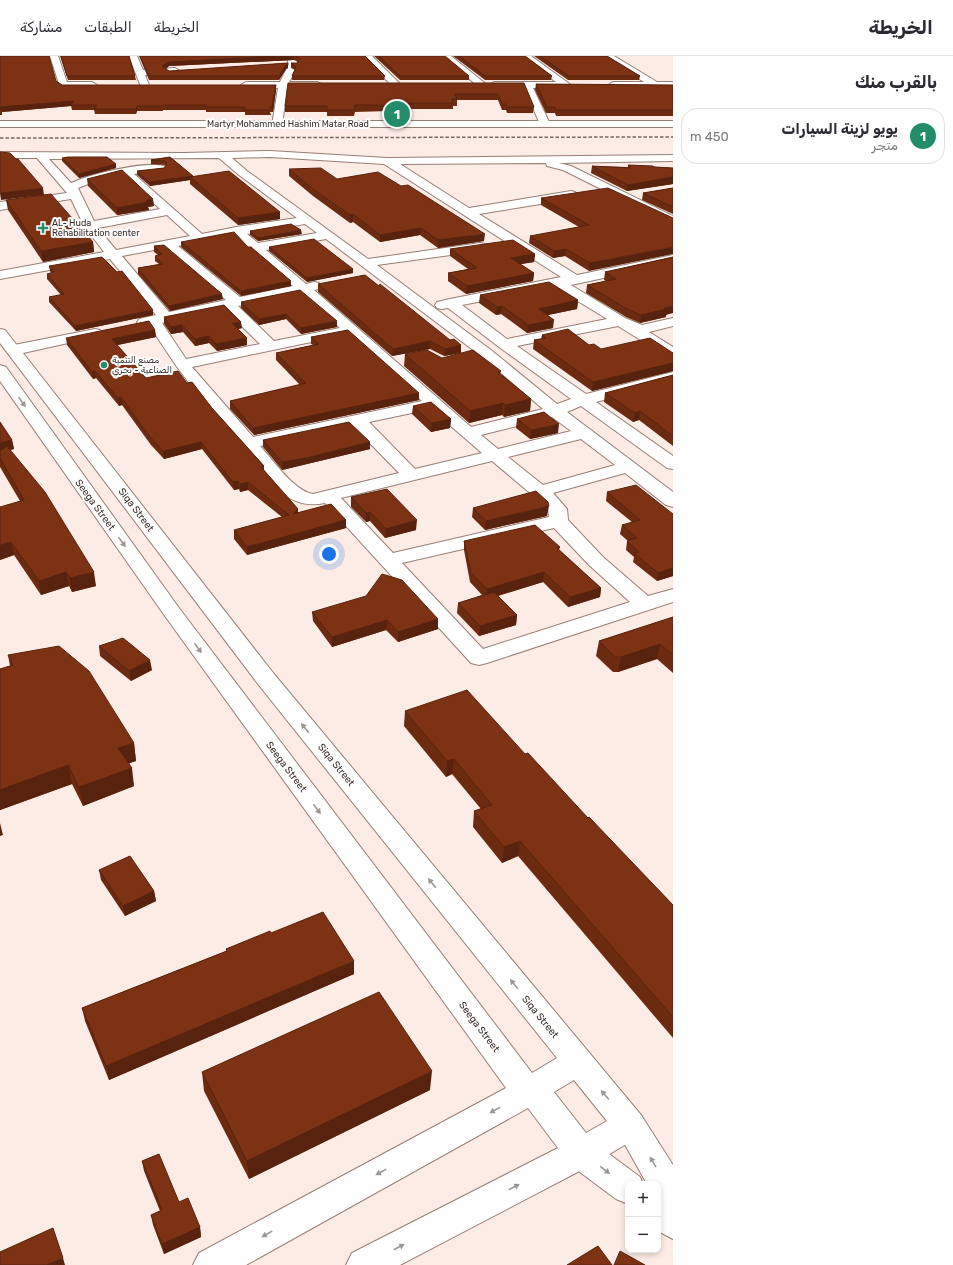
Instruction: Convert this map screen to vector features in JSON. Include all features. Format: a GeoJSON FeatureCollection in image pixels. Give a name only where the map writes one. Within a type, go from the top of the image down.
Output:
{"type":"FeatureCollection","features":[{"type":"Feature","properties":{"kind":"street"},"geometry":{"type":"LineString","coordinates":[[54,56],[63,85],[99,85]]}},
{"type":"Feature","properties":{"kind":"street"},"geometry":{"type":"LineString","coordinates":[[133,56],[144,85]]}},
{"type":"Feature","properties":{"kind":"street"},"geometry":{"type":"LineString","coordinates":[[367,56],[401,86],[382,86]]}},
{"type":"Feature","properties":{"kind":"street"},"geometry":{"type":"LineString","coordinates":[[446,56],[482,85]]}},
{"type":"Feature","properties":{"kind":"street"},"geometry":{"type":"LineString","coordinates":[[466,85],[570,85],[525,56]]}},
{"type":"Feature","properties":{"kind":"street"},"geometry":{"type":"LineString","coordinates":[[608,56],[654,85]]}},
{"type":"Feature","properties":{"kind":"street"},"geometry":{"type":"LineString","coordinates":[[277,124],[283,85],[290,62]]}},
{"type":"Feature","properties":{"kind":"street"},"geometry":{"type":"LineString","coordinates":[[140,73],[186,70]]}},
{"type":"Feature","properties":{"kind":"street"},"geometry":{"type":"LineString","coordinates":[[236,85],[328,85]]}},
{"type":"Feature","properties":{"kind":"street"},"geometry":{"type":"LineString","coordinates":[[527,85],[545,124]]}},
{"type":"Feature","properties":{"kind":"street"},"geometry":{"type":"LineString","coordinates":[[603,85],[673,85]]}},
{"type":"Feature","properties":{"kind":"street","name":"Martyr Mohammed Hashim Matar Road"},"geometry":{"type":"LineString","coordinates":[[0,124],[673,124]]}},
{"type":"Feature","properties":{"kind":"street","name":"Martyr Mohammed Hashim Matar Road"},"geometry":{"type":"LineString","coordinates":[[0,128],[673,129]]}},
{"type":"Feature","properties":{"kind":"street"},"geometry":{"type":"LineString","coordinates":[[0,155],[184,156],[270,154],[387,161],[673,158]]}},
{"type":"Feature","properties":{"kind":"street"},"geometry":{"type":"LineString","coordinates":[[40,155],[75,195]]}},
{"type":"Feature","properties":{"kind":"street"},"geometry":{"type":"LineString","coordinates":[[222,155],[238,169],[328,235],[365,269],[380,273],[427,308],[478,355],[555,411],[673,502]]}},
{"type":"Feature","properties":{"kind":"street"},"geometry":{"type":"LineString","coordinates":[[658,158],[673,166]]}},
{"type":"Feature","properties":{"kind":"street"},"geometry":{"type":"LineString","coordinates":[[537,159],[567,168],[672,220]]}},
{"type":"Feature","properties":{"kind":"street"},"geometry":{"type":"LineString","coordinates":[[387,161],[575,280]]}},
{"type":"Feature","properties":{"kind":"street"},"geometry":{"type":"LineString","coordinates":[[169,168],[126,172],[80,182],[72,188],[90,226],[159,319],[182,364],[220,411],[292,492],[302,498],[313,500],[584,434]]}},
{"type":"Feature","properties":{"kind":"street"},"geometry":{"type":"LineString","coordinates":[[217,168],[238,169]]}},
{"type":"Feature","properties":{"kind":"street"},"geometry":{"type":"LineString","coordinates":[[126,172],[199,238]]}},
{"type":"Feature","properties":{"kind":"street"},"geometry":{"type":"LineString","coordinates":[[466,212],[608,189]]}},
{"type":"Feature","properties":{"kind":"street"},"geometry":{"type":"LineString","coordinates":[[624,197],[645,194]]}},
{"type":"Feature","properties":{"kind":"street"},"geometry":{"type":"LineString","coordinates":[[0,206],[75,195]]}},
{"type":"Feature","properties":{"kind":"street"},"geometry":{"type":"LineString","coordinates":[[90,226],[169,211]]}},
{"type":"Feature","properties":{"kind":"street"},"geometry":{"type":"LineString","coordinates":[[0,276],[199,238],[308,220]]}},
{"type":"Feature","properties":{"kind":"street"},"geometry":{"type":"LineString","coordinates":[[236,232],[303,288],[468,434],[558,507],[558,521]]}},
{"type":"Feature","properties":{"kind":"street"},"geometry":{"type":"LineString","coordinates":[[254,248],[328,235]]}},
{"type":"Feature","properties":{"kind":"street"},"geometry":{"type":"LineString","coordinates":[[365,269],[515,242]]}},
{"type":"Feature","properties":{"kind":"street"},"geometry":{"type":"LineString","coordinates":[[168,244],[232,303],[271,346]]}},
{"type":"Feature","properties":{"kind":"street"},"geometry":{"type":"LineString","coordinates":[[427,308],[557,282],[575,280],[673,259]]}},
{"type":"Feature","properties":{"kind":"street"},"geometry":{"type":"LineString","coordinates":[[557,282],[673,354]]}},
{"type":"Feature","properties":{"kind":"street"},"geometry":{"type":"LineString","coordinates":[[130,325],[326,284]]}},
{"type":"Feature","properties":{"kind":"street"},"geometry":{"type":"LineString","coordinates":[[450,304],[583,400],[670,459]]}},
{"type":"Feature","properties":{"kind":"street"},"geometry":{"type":"LineString","coordinates":[[504,344],[620,321],[640,330],[673,322]]}},
{"type":"Feature","properties":{"kind":"street"},"geometry":{"type":"LineString","coordinates":[[7,342],[107,330]]}},
{"type":"Feature","properties":{"kind":"street"},"geometry":{"type":"LineString","coordinates":[[182,364],[351,330]]}},
{"type":"Feature","properties":{"kind":"street","name":"Siqa Street"},"geometry":{"type":"LineString","coordinates":[[7,342],[266,679],[577,1062],[630,1125],[673,1196]]}},
{"type":"Feature","properties":{"kind":"street"},"geometry":{"type":"LineString","coordinates":[[389,364],[410,359]]}},
{"type":"Feature","properties":{"kind":"street","name":"Seega Street"},"geometry":{"type":"LineString","coordinates":[[0,370],[176,618],[517,1079],[522,1085],[534,1090],[582,1153]]}},
{"type":"Feature","properties":{"kind":"street"},"geometry":{"type":"LineString","coordinates":[[468,434],[555,411],[583,400],[673,377]]}},
{"type":"Feature","properties":{"kind":"street"},"geometry":{"type":"LineString","coordinates":[[248,443],[434,403]]}},
{"type":"Feature","properties":{"kind":"street"},"geometry":{"type":"LineString","coordinates":[[357,420],[412,476]]}},
{"type":"Feature","properties":{"kind":"street"},"geometry":{"type":"LineString","coordinates":[[540,491],[627,467]]}},
{"type":"Feature","properties":{"kind":"street"},"geometry":{"type":"LineString","coordinates":[[330,496],[386,560],[479,658],[673,595]]}},
{"type":"Feature","properties":{"kind":"street"},"geometry":{"type":"LineString","coordinates":[[386,560],[558,521]]}},
{"type":"Feature","properties":{"kind":"street"},"geometry":{"type":"LineString","coordinates":[[558,521],[596,560],[645,604]]}},
{"type":"Feature","properties":{"kind":"street"},"geometry":{"type":"LineString","coordinates":[[211,1265],[534,1090],[577,1062]]}},
{"type":"Feature","properties":{"kind":"street"},"geometry":{"type":"LineString","coordinates":[[364,1265],[582,1153],[630,1125]]}},
{"type":"Feature","properties":{"kind":"street"},"geometry":{"type":"LineString","coordinates":[[582,1153],[625,1186]]}},
{"type":"Feature","properties":{"kind":"street"},"geometry":{"type":"LineString","coordinates":[[661,1212],[673,1222]]}},
{"type":"Feature","properties":{"kind":"building"},"geometry":{"type":"Polygon","coordinates":[[[0,56],[49,56],[56,81],[62,85],[276,85],[272,107],[270,107],[270,110],[245,110],[245,107],[206,107],[207,105],[163,105],[137,106],[136,109],[94,109],[97,105],[71,105],[74,101],[1,107],[0,110],[0,56]]]}},
{"type":"Feature","properties":{"kind":"building"},"geometry":{"type":"Polygon","coordinates":[[[61,56],[129,56],[135,76],[67,76],[61,56]]]}},
{"type":"Feature","properties":{"kind":"building"},"geometry":{"type":"Polygon","coordinates":[[[140,56],[276,56],[169,62],[162,66],[169,71],[288,63],[279,76],[149,76],[140,56]]]}},
{"type":"Feature","properties":{"kind":"building"},"geometry":{"type":"Polygon","coordinates":[[[295,56],[365,56],[385,76],[292,76],[296,67],[291,63],[297,63],[300,59],[295,56]]]}},
{"type":"Feature","properties":{"kind":"building"},"geometry":{"type":"Polygon","coordinates":[[[379,56],[445,56],[469,76],[400,76],[379,56]]]}},
{"type":"Feature","properties":{"kind":"building"},"geometry":{"type":"Polygon","coordinates":[[[459,56],[525,56],[552,76],[485,76],[459,56]]]}},
{"type":"Feature","properties":{"kind":"building"},"geometry":{"type":"Polygon","coordinates":[[[540,56],[607,56],[640,76],[569,76],[540,56]]]}},
{"type":"Feature","properties":{"kind":"building"},"geometry":{"type":"Polygon","coordinates":[[[288,83],[524,83],[534,107],[508,107],[506,104],[502,104],[498,94],[455,94],[457,99],[452,99],[453,103],[390,103],[390,105],[355,105],[354,110],[327,110],[327,106],[285,106],[288,83]]]}},
{"type":"Feature","properties":{"kind":"building"},"geometry":{"type":"Polygon","coordinates":[[[536,84],[673,85],[673,110],[556,110],[555,107],[547,107],[536,84]]]}},
{"type":"Feature","properties":{"kind":"building"},"geometry":{"type":"Polygon","coordinates":[[[0,152],[10,153],[18,159],[43,188],[0,193],[0,152]]]}},
{"type":"Feature","properties":{"kind":"building"},"geometry":{"type":"Polygon","coordinates":[[[107,157],[116,164],[79,174],[62,158],[107,157]]]}},
{"type":"Feature","properties":{"kind":"building"},"geometry":{"type":"Polygon","coordinates":[[[170,157],[193,176],[149,182],[137,171],[164,168],[167,164],[165,161],[151,160],[170,157]]]}},
{"type":"Feature","properties":{"kind":"building"},"geometry":{"type":"Polygon","coordinates":[[[628,165],[673,168],[673,177],[628,185],[592,166],[630,168],[628,165]]]}},
{"type":"Feature","properties":{"kind":"building"},"geometry":{"type":"Polygon","coordinates":[[[321,168],[337,179],[378,172],[401,186],[408,185],[485,234],[438,240],[421,228],[380,235],[353,214],[350,215],[313,189],[289,169],[321,168]]]}},
{"type":"Feature","properties":{"kind":"building"},"geometry":{"type":"Polygon","coordinates":[[[122,170],[153,199],[146,200],[148,202],[117,208],[87,179],[122,170]]]}},
{"type":"Feature","properties":{"kind":"building"},"geometry":{"type":"Polygon","coordinates":[[[229,171],[280,212],[238,218],[190,177],[229,171]]]}},
{"type":"Feature","properties":{"kind":"building"},"geometry":{"type":"Polygon","coordinates":[[[608,188],[673,218],[673,247],[590,263],[566,249],[554,251],[530,236],[589,225],[541,198],[608,188]]]}},
{"type":"Feature","properties":{"kind":"building"},"geometry":{"type":"Polygon","coordinates":[[[673,188],[673,207],[643,193],[673,188]]]}},
{"type":"Feature","properties":{"kind":"building"},"geometry":{"type":"Polygon","coordinates":[[[51,194],[93,242],[41,251],[6,200],[51,194]]]}},
{"type":"Feature","properties":{"kind":"building"},"geometry":{"type":"Polygon","coordinates":[[[291,224],[301,230],[258,238],[250,231],[291,224]]]}},
{"type":"Feature","properties":{"kind":"building"},"geometry":{"type":"Polygon","coordinates":[[[234,232],[248,247],[251,247],[291,281],[241,291],[181,242],[234,232]]]}},
{"type":"Feature","properties":{"kind":"building"},"geometry":{"type":"Polygon","coordinates":[[[314,239],[353,269],[307,278],[269,247],[314,239]]]}},
{"type":"Feature","properties":{"kind":"building"},"geometry":{"type":"Polygon","coordinates":[[[513,240],[535,254],[511,258],[534,273],[467,286],[448,273],[477,268],[450,249],[513,240]]]}},
{"type":"Feature","properties":{"kind":"building"},"geometry":{"type":"Polygon","coordinates":[[[164,245],[222,294],[169,306],[138,268],[163,264],[155,256],[162,254],[154,246],[164,245]]]}},
{"type":"Feature","properties":{"kind":"building"},"geometry":{"type":"Polygon","coordinates":[[[102,257],[117,272],[122,271],[153,310],[75,326],[49,297],[64,294],[47,274],[54,272],[49,266],[102,257]]]}},
{"type":"Feature","properties":{"kind":"building"},"geometry":{"type":"Polygon","coordinates":[[[673,257],[673,306],[664,308],[667,309],[641,315],[627,309],[587,285],[616,279],[605,272],[673,257]]]}},
{"type":"Feature","properties":{"kind":"building"},"geometry":{"type":"Polygon","coordinates":[[[365,275],[379,286],[380,284],[450,340],[454,339],[461,345],[445,349],[430,341],[393,349],[318,284],[365,275]]]}},
{"type":"Feature","properties":{"kind":"building"},"geometry":{"type":"Polygon","coordinates":[[[549,282],[578,300],[539,309],[554,320],[528,325],[502,306],[497,307],[480,295],[549,282]]]}},
{"type":"Feature","properties":{"kind":"building"},"geometry":{"type":"Polygon","coordinates":[[[300,290],[337,321],[301,328],[286,314],[259,319],[241,302],[300,290]]]}},
{"type":"Feature","properties":{"kind":"building"},"geometry":{"type":"Polygon","coordinates":[[[224,305],[241,322],[232,323],[247,338],[216,344],[209,336],[195,339],[182,325],[171,327],[164,317],[224,305]]]}},
{"type":"Feature","properties":{"kind":"building"},"geometry":{"type":"Polygon","coordinates":[[[149,321],[155,330],[112,339],[146,378],[178,371],[187,383],[192,382],[212,408],[264,466],[261,467],[298,509],[293,514],[331,504],[346,520],[247,547],[234,530],[289,515],[248,482],[240,484],[238,481],[233,482],[201,442],[163,451],[150,437],[121,397],[118,398],[95,371],[92,372],[66,338],[149,321]]]}},
{"type":"Feature","properties":{"kind":"building"},"geometry":{"type":"Polygon","coordinates":[[[568,329],[589,345],[594,344],[601,349],[650,338],[673,353],[673,363],[593,382],[534,340],[546,338],[542,335],[568,329]]]}},
{"type":"Feature","properties":{"kind":"building"},"geometry":{"type":"Polygon","coordinates":[[[348,330],[419,393],[253,428],[230,401],[306,383],[276,353],[319,344],[311,337],[348,330]]]}},
{"type":"Feature","properties":{"kind":"building"},"geometry":{"type":"Polygon","coordinates":[[[427,350],[442,358],[473,350],[501,371],[498,372],[531,399],[505,405],[503,403],[470,411],[405,354],[427,350]]]}},
{"type":"Feature","properties":{"kind":"building"},"geometry":{"type":"Polygon","coordinates":[[[673,375],[673,436],[640,411],[635,413],[605,393],[673,375]]]}},
{"type":"Feature","properties":{"kind":"building"},"geometry":{"type":"Polygon","coordinates":[[[431,402],[451,419],[432,423],[413,406],[431,402]]]}},
{"type":"Feature","properties":{"kind":"building"},"geometry":{"type":"Polygon","coordinates":[[[544,412],[559,424],[531,430],[517,419],[544,412]]]}},
{"type":"Feature","properties":{"kind":"building"},"geometry":{"type":"Polygon","coordinates":[[[0,422],[12,440],[0,443],[0,422]]]}},
{"type":"Feature","properties":{"kind":"building"},"geometry":{"type":"Polygon","coordinates":[[[349,422],[370,442],[306,458],[282,462],[263,440],[349,422]]]}},
{"type":"Feature","properties":{"kind":"building"},"geometry":{"type":"Polygon","coordinates":[[[7,446],[45,492],[94,572],[70,578],[66,572],[39,581],[11,542],[0,545],[0,507],[24,500],[0,458],[0,451],[7,446]]]}},
{"type":"Feature","properties":{"kind":"building"},"geometry":{"type":"Polygon","coordinates":[[[636,485],[673,514],[673,568],[658,573],[634,553],[639,552],[627,541],[637,538],[622,525],[640,520],[607,492],[636,485]]]}},
{"type":"Feature","properties":{"kind":"building"},"geometry":{"type":"Polygon","coordinates":[[[387,489],[417,520],[386,529],[370,512],[366,513],[351,497],[387,489]]]}},
{"type":"Feature","properties":{"kind":"building"},"geometry":{"type":"Polygon","coordinates":[[[536,491],[548,502],[549,506],[486,521],[473,508],[536,491]]]}},
{"type":"Feature","properties":{"kind":"building"},"geometry":{"type":"Polygon","coordinates":[[[535,525],[560,547],[557,548],[601,588],[570,597],[544,572],[487,589],[471,573],[464,541],[535,525]]]}},
{"type":"Feature","properties":{"kind":"building"},"geometry":{"type":"Polygon","coordinates":[[[382,574],[402,580],[438,619],[398,632],[387,620],[332,637],[312,612],[366,596],[382,574]]]}},
{"type":"Feature","properties":{"kind":"building"},"geometry":{"type":"Polygon","coordinates":[[[494,592],[517,615],[480,626],[458,603],[494,592]]]}},
{"type":"Feature","properties":{"kind":"building"},"geometry":{"type":"Polygon","coordinates":[[[673,617],[673,655],[660,644],[621,657],[615,657],[599,641],[673,617]]]}},
{"type":"Feature","properties":{"kind":"building"},"geometry":{"type":"Polygon","coordinates":[[[123,638],[150,660],[129,671],[99,646],[123,638]]]}},
{"type":"Feature","properties":{"kind":"building"},"geometry":{"type":"Polygon","coordinates":[[[59,646],[89,671],[134,743],[118,748],[132,768],[79,787],[68,765],[0,790],[0,669],[13,665],[8,655],[59,646]]]}},
{"type":"Feature","properties":{"kind":"building"},"geometry":{"type":"Polygon","coordinates":[[[467,690],[525,754],[528,753],[588,818],[589,817],[673,905],[673,1017],[520,841],[504,847],[474,811],[492,805],[454,759],[447,761],[405,711],[467,690]]]}},
{"type":"Feature","properties":{"kind":"building"},"geometry":{"type":"Polygon","coordinates":[[[130,856],[154,891],[123,906],[99,870],[130,856]]]}},
{"type":"Feature","properties":{"kind":"building"},"geometry":{"type":"Polygon","coordinates":[[[323,912],[354,961],[106,1066],[82,1008],[227,951],[226,949],[270,931],[271,933],[323,912]]]}},
{"type":"Feature","properties":{"kind":"building"},"geometry":{"type":"Polygon","coordinates":[[[379,992],[432,1071],[247,1161],[202,1072],[379,992]]]}},
{"type":"Feature","properties":{"kind":"building"},"geometry":{"type":"Polygon","coordinates":[[[159,1154],[179,1202],[188,1198],[200,1227],[162,1244],[151,1215],[162,1210],[142,1161],[159,1154]]]}},
{"type":"Feature","properties":{"kind":"building"},"geometry":{"type":"Polygon","coordinates":[[[53,1228],[63,1258],[46,1265],[0,1265],[0,1252],[53,1228]]]}},
{"type":"Feature","properties":{"kind":"building"},"geometry":{"type":"Polygon","coordinates":[[[598,1246],[612,1265],[567,1265],[598,1246]]]}},
{"type":"Feature","properties":{"kind":"building"},"geometry":{"type":"Polygon","coordinates":[[[620,1251],[645,1265],[614,1265],[620,1251]]]}},
{"type":"Feature","properties":{"kind":"railway"},"geometry":{"type":"LineString","coordinates":[[0,138],[673,137]]}},
{"type":"Feature","properties":{"kind":"place","name":"يويو لزينة السيارات"},"geometry":{"type":"Point","coordinates":[397,114]}},
{"type":"Feature","properties":{"kind":"place","name":"AL- Huda Rehabilitation center"},"geometry":{"type":"Point","coordinates":[43,228]}},
{"type":"Feature","properties":{"kind":"place","name":"مصنع التنمية الصناعية - بحري"},"geometry":{"type":"Point","coordinates":[104,365]}}]}
